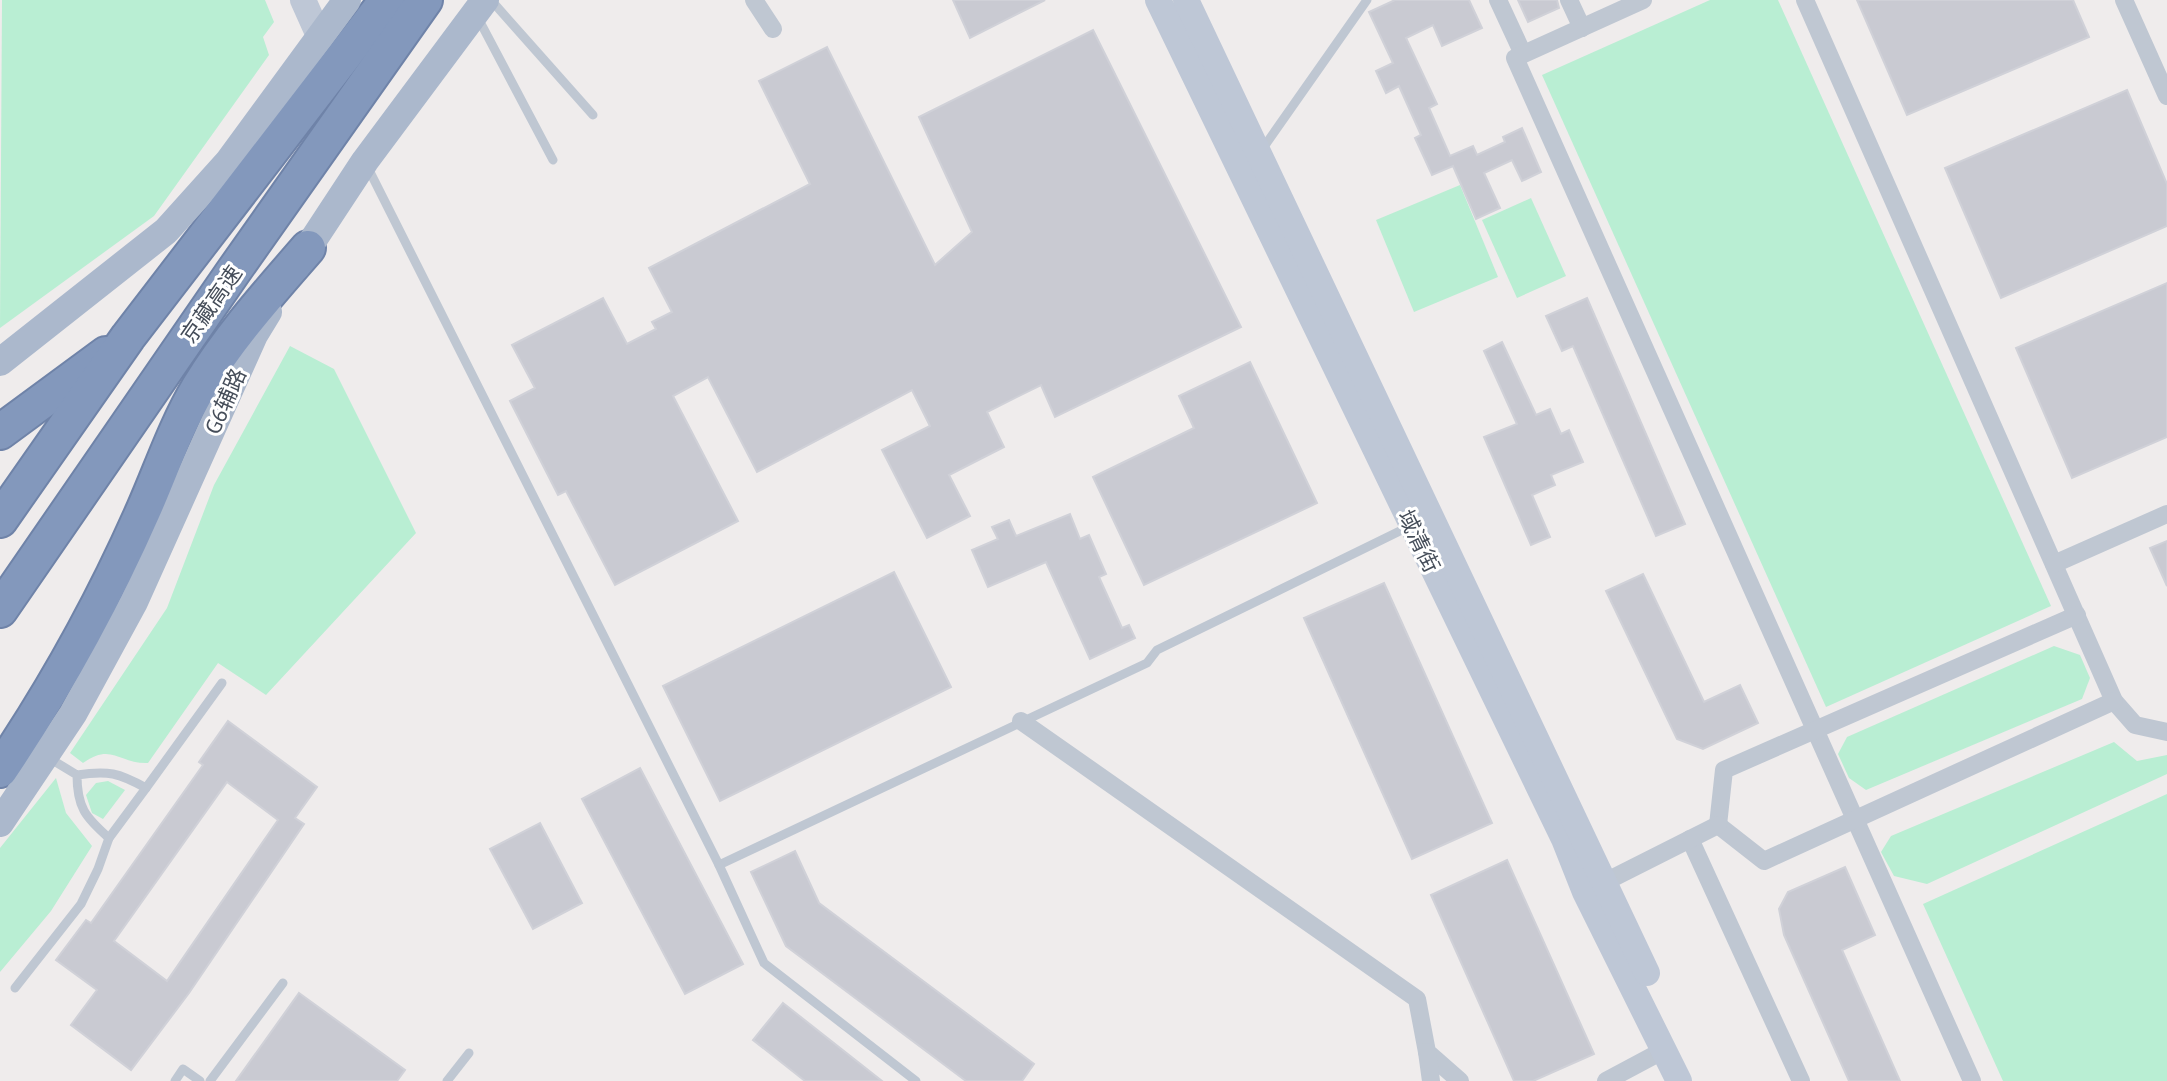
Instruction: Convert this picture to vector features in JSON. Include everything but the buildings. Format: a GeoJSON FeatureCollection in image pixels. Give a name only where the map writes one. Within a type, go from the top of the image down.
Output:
{"type":"FeatureCollection","features":[{"type":"Feature","properties":{"kind":"highway","name":"京藏高速"},"geometry":{"type":"LineString","coordinates":[[0,520],[128,337],[387,0]]}},
{"type":"Feature","properties":{"kind":"highway","name":"京藏高速"},"geometry":{"type":"LineString","coordinates":[[0,610],[425,0]]}},
{"type":"Feature","properties":{"kind":"highway"},"geometry":{"type":"LineString","coordinates":[[0,770],[46,702],[96,609],[144,509],[181,420],[199,387],[230,339],[308,248]]}},
{"type":"Feature","properties":{"kind":"highway"},"geometry":{"type":"LineString","coordinates":[[0,432],[128,337]]}},
{"type":"Feature","properties":{"kind":"main road"},"geometry":{"type":"LineString","coordinates":[[0,362],[166,231],[229,161],[347,0]]}},
{"type":"Feature","properties":{"kind":"main road","name":"G6辅路"},"geometry":{"type":"LineString","coordinates":[[0,823],[73,714],[134,602],[254,335],[365,161],[484,4]]}},
{"type":"Feature","properties":{"kind":"street"},"geometry":{"type":"LineString","coordinates":[[303,0],[320,38]]}},
{"type":"Feature","properties":{"kind":"street"},"geometry":{"type":"LineString","coordinates":[[754,0],[773,29]]}},
{"type":"Feature","properties":{"kind":"street","name":"域清街"},"geometry":{"type":"LineString","coordinates":[[1158,0],[1251,164]]}},
{"type":"Feature","properties":{"kind":"street","name":"域清街"},"geometry":{"type":"LineString","coordinates":[[1186,0],[1251,164],[1421,521],[1564,839],[1595,887],[1698,1081]]}},
{"type":"Feature","properties":{"kind":"street"},"geometry":{"type":"LineString","coordinates":[[1498,0],[1523,54]]}},
{"type":"Feature","properties":{"kind":"street"},"geometry":{"type":"LineString","coordinates":[[1569,0],[1582,28]]}},
{"type":"Feature","properties":{"kind":"street"},"geometry":{"type":"LineString","coordinates":[[1643,0],[1515,58],[1972,1081]]}},
{"type":"Feature","properties":{"kind":"street"},"geometry":{"type":"LineString","coordinates":[[1805,0],[2114,701],[2135,725],[2167,732]]}},
{"type":"Feature","properties":{"kind":"street"},"geometry":{"type":"LineString","coordinates":[[2124,0],[2167,96]]}},
{"type":"Feature","properties":{"kind":"street"},"geometry":{"type":"LineString","coordinates":[[2054,564],[2167,514]]}},
{"type":"Feature","properties":{"kind":"street"},"geometry":{"type":"LineString","coordinates":[[1718,825],[1724,770],[2077,615]]}},
{"type":"Feature","properties":{"kind":"street"},"geometry":{"type":"LineString","coordinates":[[1718,825],[1764,861],[2114,701]]}},
{"type":"Feature","properties":{"kind":"street"},"geometry":{"type":"LineString","coordinates":[[1021,721],[1417,999],[1431,1081]]}},
{"type":"Feature","properties":{"kind":"street"},"geometry":{"type":"LineString","coordinates":[[1595,887],[1718,825]]}},
{"type":"Feature","properties":{"kind":"street"},"geometry":{"type":"LineString","coordinates":[[1690,839],[1801,1081]]}},
{"type":"Feature","properties":{"kind":"street","name":"域清街"},"geometry":{"type":"LineString","coordinates":[[1595,887],[1679,1081]]}},
{"type":"Feature","properties":{"kind":"street"},"geometry":{"type":"LineString","coordinates":[[1606,1081],[1664,1050]]}},
{"type":"Feature","properties":{"kind":"street"},"geometry":{"type":"LineString","coordinates":[[1427,1052],[1460,1081]]}},
{"type":"Feature","properties":{"kind":"lane"},"geometry":{"type":"LineString","coordinates":[[1251,164],[1367,0]]}},
{"type":"Feature","properties":{"kind":"lane"},"geometry":{"type":"LineString","coordinates":[[484,4],[593,115]]}},
{"type":"Feature","properties":{"kind":"lane"},"geometry":{"type":"LineString","coordinates":[[484,4],[553,160]]}},
{"type":"Feature","properties":{"kind":"lane"},"geometry":{"type":"LineString","coordinates":[[365,161],[719,865],[764,963],[916,1081]]}},
{"type":"Feature","properties":{"kind":"lane"},"geometry":{"type":"LineString","coordinates":[[719,865],[1147,663],[1157,650],[1421,521]]}},
{"type":"Feature","properties":{"kind":"lane"},"geometry":{"type":"LineString","coordinates":[[15,988],[81,904],[109,838],[222,683]]}},
{"type":"Feature","properties":{"kind":"lane"},"geometry":{"type":"LineString","coordinates":[[46,756],[77,775],[101,771],[122,775],[146,788]]}},
{"type":"Feature","properties":{"kind":"lane"},"geometry":{"type":"LineString","coordinates":[[77,775],[77,799],[90,822],[109,838]]}},
{"type":"Feature","properties":{"kind":"lane"},"geometry":{"type":"LineString","coordinates":[[210,1081],[283,983]]}},
{"type":"Feature","properties":{"kind":"lane"},"geometry":{"type":"LineString","coordinates":[[447,1081],[469,1053]]}},
{"type":"Feature","properties":{"kind":"lane"},"geometry":{"type":"LineString","coordinates":[[175,1081],[183,1069],[200,1081]]}},
{"type":"Feature","properties":{"kind":"green space"},"geometry":{"type":"Polygon","coordinates":[[[2,0],[265,0],[274,22],[263,37],[269,55],[154,216],[0,328],[2,0]]]}},
{"type":"Feature","properties":{"kind":"green space"},"geometry":{"type":"Polygon","coordinates":[[[1710,0],[1778,0],[2051,606],[1826,707],[1542,75],[1710,0]]]}},
{"type":"Feature","properties":{"kind":"green space"},"geometry":{"type":"Polygon","coordinates":[[[1460,185],[1498,277],[1414,312],[1376,220],[1460,185]]]}},
{"type":"Feature","properties":{"kind":"green space"},"geometry":{"type":"Polygon","coordinates":[[[1531,198],[1566,276],[1517,298],[1482,220],[1531,198]]]}},
{"type":"Feature","properties":{"kind":"green space"},"geometry":{"type":"Polygon","coordinates":[[[290,346],[334,369],[416,533],[266,695],[218,663],[148,763],[101,754],[83,763],[70,753],[167,608],[214,485],[290,346]]]}},
{"type":"Feature","properties":{"kind":"green space"},"geometry":{"type":"Polygon","coordinates":[[[2054,646],[2080,655],[2090,678],[2082,699],[1866,790],[1849,778],[1838,754],[1847,737],[2054,646]]]}},
{"type":"Feature","properties":{"kind":"green space"},"geometry":{"type":"Polygon","coordinates":[[[2114,742],[2137,761],[2167,755],[2167,774],[1927,884],[1894,876],[1881,852],[1891,836],[2114,742]]]}},
{"type":"Feature","properties":{"kind":"green space"},"geometry":{"type":"Polygon","coordinates":[[[56,778],[66,813],[92,846],[51,911],[0,972],[0,848],[56,778]]]}},
{"type":"Feature","properties":{"kind":"green space"},"geometry":{"type":"Polygon","coordinates":[[[108,781],[125,790],[103,819],[92,813],[86,795],[96,783],[108,781]]]}},
{"type":"Feature","properties":{"kind":"green space"},"geometry":{"type":"Polygon","coordinates":[[[2167,794],[2167,1081],[2003,1081],[1923,904],[2167,794]]]}}]}
